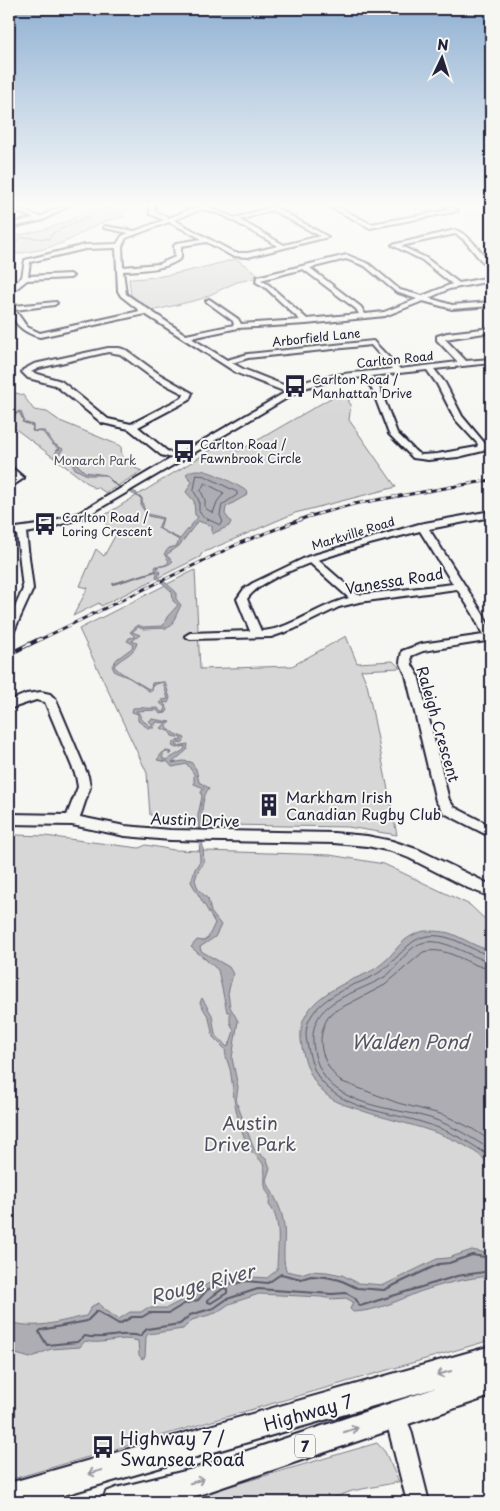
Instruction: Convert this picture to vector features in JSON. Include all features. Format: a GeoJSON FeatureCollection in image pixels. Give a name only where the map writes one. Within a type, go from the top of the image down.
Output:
{"type":"FeatureCollection","features":[{"type":"Feature","properties":{"kind":"main road","name":"Highway 7"},"geometry":{"type":"LineString","coordinates":[[9,1497],[53,1493],[491,1359]]}},
{"type":"Feature","properties":{"kind":"main road","name":"Highway 7"},"geometry":{"type":"LineString","coordinates":[[116,1502],[193,1483],[491,1383]]}},
{"type":"Feature","properties":{"kind":"street"},"geometry":{"type":"LineString","coordinates":[[9,292],[25,278],[70,276]]}},
{"type":"Feature","properties":{"kind":"street"},"geometry":{"type":"LineString","coordinates":[[121,276],[121,291],[123,295],[145,312],[226,362],[255,377],[291,391]]}},
{"type":"Feature","properties":{"kind":"street"},"geometry":{"type":"LineString","coordinates":[[275,276],[258,280],[306,322]]}},
{"type":"Feature","properties":{"kind":"street"},"geometry":{"type":"LineString","coordinates":[[317,276],[359,308],[363,316]]}},
{"type":"Feature","properties":{"kind":"street"},"geometry":{"type":"LineString","coordinates":[[380,276],[398,290],[452,307],[491,304]]}},
{"type":"Feature","properties":{"kind":"street"},"geometry":{"type":"LineString","coordinates":[[445,276],[456,284]]}},
{"type":"Feature","properties":{"kind":"street"},"geometry":{"type":"LineString","coordinates":[[185,337],[238,326],[306,322],[393,312],[456,284],[491,279]]}},
{"type":"Feature","properties":{"kind":"street"},"geometry":{"type":"LineString","coordinates":[[209,301],[236,320],[238,326]]}},
{"type":"Feature","properties":{"kind":"street"},"geometry":{"type":"LineString","coordinates":[[54,303],[10,307],[18,322],[30,333],[40,335],[145,312]]}},
{"type":"Feature","properties":{"kind":"street"},"geometry":{"type":"LineString","coordinates":[[464,364],[440,338],[447,335],[491,330]]}},
{"type":"Feature","properties":{"kind":"street","name":"Arborfield Lane"},"geometry":{"type":"LineString","coordinates":[[226,362],[256,355],[372,343],[398,371]]}},
{"type":"Feature","properties":{"kind":"street"},"geometry":{"type":"LineString","coordinates":[[132,427],[186,398],[188,393],[156,376],[119,350],[108,350],[37,366],[26,372],[31,376],[58,383],[106,421],[132,427],[143,434],[164,453],[180,458]]}},
{"type":"Feature","properties":{"kind":"street","name":"Carlton Road"},"geometry":{"type":"LineString","coordinates":[[9,532],[67,521],[82,515],[291,391],[326,380],[491,361]]}},
{"type":"Feature","properties":{"kind":"street"},"geometry":{"type":"LineString","coordinates":[[366,375],[376,389],[394,434],[400,437],[406,447],[416,456],[427,458],[480,449],[483,446],[482,443],[458,417],[441,383],[429,368]]}},
{"type":"Feature","properties":{"kind":"street"},"geometry":{"type":"LineString","coordinates":[[9,468],[20,478],[9,485]]}},
{"type":"Feature","properties":{"kind":"street","name":"Markville Road"},"geometry":{"type":"LineString","coordinates":[[257,635],[244,608],[242,599],[244,594],[254,586],[311,559],[356,543],[422,526],[491,514]]}},
{"type":"Feature","properties":{"kind":"street"},"geometry":{"type":"LineString","coordinates":[[422,526],[478,614],[490,640]]}},
{"type":"Feature","properties":{"kind":"street"},"geometry":{"type":"LineString","coordinates":[[9,631],[28,589],[21,531]]}},
{"type":"Feature","properties":{"kind":"street"},"geometry":{"type":"LineString","coordinates":[[311,559],[356,599]]}},
{"type":"Feature","properties":{"kind":"street","name":"Vanessa Road"},"geometry":{"type":"LineString","coordinates":[[190,636],[257,635],[282,631],[319,612],[356,599],[459,586]]}},
{"type":"Feature","properties":{"kind":"street","name":"Raleigh Crescent"},"geometry":{"type":"LineString","coordinates":[[490,640],[421,648],[406,654],[405,665],[414,683],[443,801],[449,810],[491,832]]}},
{"type":"Feature","properties":{"kind":"street"},"geometry":{"type":"LineString","coordinates":[[9,705],[34,695],[44,695],[50,700],[82,776],[84,787],[72,820]]}},
{"type":"Feature","properties":{"kind":"street","name":"Austin Drive"},"geometry":{"type":"LineString","coordinates":[[9,819],[72,820],[142,833],[334,838],[367,841],[392,846],[414,854],[491,891]]}},
{"type":"Feature","properties":{"kind":"street"},"geometry":{"type":"LineString","coordinates":[[395,1416],[418,1502]]}},
{"type":"Feature","properties":{"kind":"green space"},"geometry":{"type":"Polygon","coordinates":[[[165,276],[262,277],[237,282],[201,299],[152,311],[131,295],[129,279],[165,276]]]}},
{"type":"Feature","properties":{"kind":"green space","name":"Monarch Park"},"geometry":{"type":"Polygon","coordinates":[[[9,391],[23,395],[34,410],[47,412],[60,421],[121,446],[122,456],[126,462],[142,471],[106,493],[97,487],[94,488],[9,424],[9,391]]]}},
{"type":"Feature","properties":{"kind":"green space"},"geometry":{"type":"Polygon","coordinates":[[[349,392],[349,404],[351,404],[349,420],[396,487],[295,513],[202,553],[200,557],[101,606],[99,603],[73,616],[88,588],[80,586],[96,549],[104,556],[116,534],[100,518],[221,444],[239,451],[329,399],[349,392]]]}},
{"type":"Feature","properties":{"kind":"green space"},"geometry":{"type":"Polygon","coordinates":[[[195,570],[200,669],[292,666],[346,636],[357,663],[393,661],[400,668],[361,670],[367,684],[397,835],[348,827],[227,825],[150,815],[147,773],[79,629],[195,570]]]}},
{"type":"Feature","properties":{"kind":"green space","name":"Austin Drive Park"},"geometry":{"type":"Polygon","coordinates":[[[9,836],[45,836],[139,848],[146,845],[174,850],[330,855],[384,864],[470,905],[491,925],[491,1340],[9,1480],[9,836]]]}},
{"type":"Feature","properties":{"kind":"green space"},"geometry":{"type":"Polygon","coordinates":[[[377,1443],[385,1452],[399,1482],[352,1491],[322,1502],[175,1502],[377,1443]]]}},
{"type":"Feature","properties":{"kind":"water"},"geometry":{"type":"Polygon","coordinates":[[[19,411],[24,420],[23,422],[33,426],[22,422],[23,420],[19,412],[9,418],[19,411]]]}},
{"type":"Feature","properties":{"kind":"water"},"geometry":{"type":"Polygon","coordinates":[[[33,426],[33,431],[45,431],[54,444],[63,449],[58,456],[77,464],[85,472],[106,475],[116,485],[137,493],[137,496],[115,485],[105,475],[87,475],[75,469],[69,462],[54,457],[57,450],[60,449],[52,444],[43,432],[32,431],[33,426]]]}},
{"type":"Feature","properties":{"kind":"water"},"geometry":{"type":"Polygon","coordinates":[[[195,470],[209,472],[248,492],[247,495],[226,507],[225,514],[231,522],[229,526],[212,534],[212,526],[198,521],[179,546],[166,555],[173,561],[167,565],[157,567],[160,573],[158,576],[176,592],[176,599],[181,605],[171,626],[167,628],[143,629],[138,627],[132,632],[140,635],[132,641],[137,643],[135,647],[114,666],[129,678],[115,672],[112,666],[117,659],[132,648],[133,644],[127,641],[129,638],[135,637],[130,632],[138,625],[143,627],[163,626],[167,617],[178,605],[173,601],[172,592],[156,577],[155,568],[156,566],[168,563],[169,561],[164,554],[169,548],[177,546],[179,540],[158,528],[162,519],[148,516],[141,506],[141,498],[137,496],[142,498],[144,509],[148,514],[163,518],[160,529],[180,539],[198,517],[195,515],[194,501],[186,492],[192,482],[186,474],[195,470]]]}},
{"type":"Feature","properties":{"kind":"water"},"geometry":{"type":"Polygon","coordinates":[[[132,680],[149,689],[152,683],[162,682],[153,685],[152,691],[149,691],[132,680]]]}},
{"type":"Feature","properties":{"kind":"water"},"geometry":{"type":"Polygon","coordinates":[[[163,682],[165,682],[170,698],[168,703],[163,702],[168,710],[166,713],[160,714],[157,710],[136,711],[141,715],[141,719],[150,726],[153,725],[149,721],[152,719],[170,722],[166,727],[175,734],[185,738],[183,742],[176,744],[177,746],[188,744],[187,750],[172,763],[191,762],[196,769],[199,782],[209,788],[205,794],[202,813],[204,862],[195,880],[198,889],[208,899],[211,912],[221,925],[215,937],[200,947],[201,951],[229,967],[233,974],[228,993],[230,1007],[238,1021],[232,1058],[238,1087],[236,1101],[254,1149],[267,1160],[270,1168],[266,1180],[282,1215],[286,1271],[301,1274],[310,1271],[327,1272],[342,1275],[358,1283],[384,1285],[437,1259],[448,1258],[472,1250],[491,1254],[491,1276],[446,1284],[419,1292],[379,1308],[353,1312],[350,1309],[353,1302],[346,1298],[332,1299],[259,1294],[229,1304],[216,1313],[192,1320],[183,1329],[148,1334],[146,1337],[145,1357],[142,1359],[139,1355],[138,1341],[131,1339],[98,1342],[85,1341],[80,1347],[51,1349],[30,1358],[16,1354],[9,1357],[9,1321],[27,1325],[57,1322],[86,1316],[92,1306],[99,1303],[104,1310],[119,1319],[130,1312],[141,1312],[147,1308],[167,1308],[195,1296],[204,1286],[222,1276],[267,1278],[277,1270],[278,1227],[269,1205],[270,1196],[265,1185],[264,1167],[250,1149],[244,1137],[234,1101],[225,1049],[213,1037],[209,1018],[200,1003],[202,998],[212,1015],[215,1034],[227,1047],[234,1031],[230,1022],[230,1012],[227,1012],[218,970],[191,947],[197,940],[203,941],[208,938],[215,923],[191,882],[200,861],[198,815],[202,797],[201,792],[204,788],[194,784],[194,774],[187,764],[172,767],[168,762],[157,760],[166,751],[172,752],[169,755],[169,752],[166,752],[163,755],[162,758],[167,760],[184,750],[185,746],[176,748],[172,746],[175,741],[182,740],[181,738],[172,736],[170,732],[161,728],[166,723],[156,722],[154,728],[148,728],[138,721],[138,714],[132,712],[133,708],[158,708],[161,712],[165,712],[165,707],[160,703],[162,700],[168,699],[163,682]]]}},
{"type":"Feature","properties":{"kind":"water","name":"Walden Pond"},"geometry":{"type":"Polygon","coordinates":[[[424,931],[449,933],[491,950],[491,1166],[479,1154],[448,1137],[363,1111],[329,1097],[313,1079],[304,1056],[301,1029],[308,1012],[314,1004],[329,992],[376,968],[403,941],[424,931]]]}},
{"type":"Feature","properties":{"kind":"waterway"},"geometry":{"type":"LineString","coordinates":[[113,584],[156,571]]}},
{"type":"Feature","properties":{"kind":"railway"},"geometry":{"type":"LineString","coordinates":[[37,641],[240,543],[307,517],[354,504],[491,480]]}},
{"type":"Feature","properties":{"kind":"railway"},"geometry":{"type":"LineString","coordinates":[[9,654],[40,639]]}},
{"type":"Feature","properties":{"kind":"place","name":"Carlton Road / Manhattan Drive"},"geometry":{"type":"Point","coordinates":[295,386]}},
{"type":"Feature","properties":{"kind":"place","name":"Carlton Road / Fawnbrook Circle"},"geometry":{"type":"Point","coordinates":[184,451]}},
{"type":"Feature","properties":{"kind":"place","name":"Carlton Road / Loring Crescent"},"geometry":{"type":"Point","coordinates":[45,524]}},
{"type":"Feature","properties":{"kind":"place","name":"Markham Irish Canadian Rugby Club"},"geometry":{"type":"Point","coordinates":[269,805]}},
{"type":"Feature","properties":{"kind":"place","name":"Highway 7 / Swansea Road"},"geometry":{"type":"Point","coordinates":[103,1447]}},
{"type":"Feature","properties":{"kind":"water label","name":"Rouge River"},"geometry":{"type":"Point","coordinates":[202,1283]}}]}
